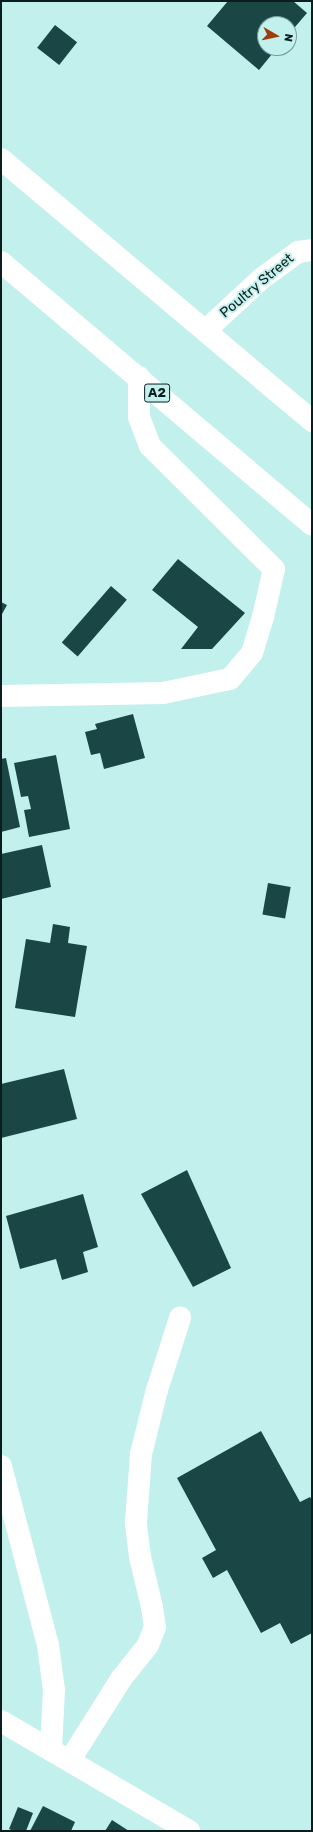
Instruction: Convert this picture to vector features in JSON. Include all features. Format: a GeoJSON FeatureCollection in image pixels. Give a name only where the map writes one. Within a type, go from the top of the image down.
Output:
{"type":"FeatureCollection","features":[{"type":"Feature","properties":{"kind":"main road"},"geometry":{"type":"LineString","coordinates":[[1,159],[206,330],[312,421]]}},
{"type":"Feature","properties":{"kind":"main road","name":"Poultry Street"},"geometry":{"type":"LineString","coordinates":[[206,330],[261,279],[298,252],[312,250]]}},
{"type":"Feature","properties":{"kind":"main road","name":"A2"},"geometry":{"type":"LineString","coordinates":[[1,262],[139,376],[312,525]]}},
{"type":"Feature","properties":{"kind":"main road"},"geometry":{"type":"LineString","coordinates":[[1,696],[163,693],[230,679],[252,653],[263,617],[274,569],[150,446],[140,418],[139,376]]}},
{"type":"Feature","properties":{"kind":"main road"},"geometry":{"type":"LineString","coordinates":[[70,1760],[121,1679],[148,1645],[155,1627],[152,1607],[140,1557],[136,1522],[141,1454],[157,1390],[180,1318]]}},
{"type":"Feature","properties":{"kind":"main road"},"geometry":{"type":"LineString","coordinates":[[1,1466],[48,1645],[54,1690],[51,1749]]}},
{"type":"Feature","properties":{"kind":"main road"},"geometry":{"type":"LineString","coordinates":[[1,1722],[70,1760],[189,1831]]}},
{"type":"Feature","properties":{"kind":"building"},"geometry":{"type":"Polygon","coordinates":[[[228,1],[293,1],[307,13],[297,25],[297,16],[257,16],[257,56],[270,56],[259,70],[207,26],[228,1]]]}},
{"type":"Feature","properties":{"kind":"building"},"geometry":{"type":"Polygon","coordinates":[[[55,25],[77,42],[59,65],[37,48],[55,25]]]}},
{"type":"Feature","properties":{"kind":"building"},"geometry":{"type":"Polygon","coordinates":[[[178,559],[245,613],[212,649],[181,649],[198,627],[152,590],[178,559]]]}},
{"type":"Feature","properties":{"kind":"building"},"geometry":{"type":"Polygon","coordinates":[[[111,586],[127,600],[78,656],[62,643],[111,586]]]}},
{"type":"Feature","properties":{"kind":"building"},"geometry":{"type":"Polygon","coordinates":[[[1,602],[7,605],[1,616],[1,602]]]}},
{"type":"Feature","properties":{"kind":"building"},"geometry":{"type":"Polygon","coordinates":[[[133,714],[145,758],[104,769],[100,753],[91,755],[85,732],[97,729],[95,724],[133,714]]]}},
{"type":"Feature","properties":{"kind":"building"},"geometry":{"type":"Polygon","coordinates":[[[56,755],[70,829],[29,837],[24,810],[31,809],[28,796],[21,797],[14,763],[56,755]]]}},
{"type":"Feature","properties":{"kind":"building"},"geometry":{"type":"Polygon","coordinates":[[[6,758],[20,827],[1,832],[1,759],[6,758]]]}},
{"type":"Feature","properties":{"kind":"building"},"geometry":{"type":"Polygon","coordinates":[[[42,845],[51,887],[1,899],[1,854],[42,845]]]}},
{"type":"Feature","properties":{"kind":"building"},"geometry":{"type":"Polygon","coordinates":[[[268,883],[291,887],[285,919],[262,915],[268,883]]]}},
{"type":"Feature","properties":{"kind":"building"},"geometry":{"type":"Polygon","coordinates":[[[53,924],[70,927],[68,943],[87,946],[75,1017],[15,1008],[26,939],[50,943],[53,924]]]}},
{"type":"Feature","properties":{"kind":"building"},"geometry":{"type":"Polygon","coordinates":[[[64,1069],[77,1119],[1,1138],[1,1084],[64,1069]]]}},
{"type":"Feature","properties":{"kind":"building"},"geometry":{"type":"Polygon","coordinates":[[[187,1170],[231,1268],[193,1287],[141,1194],[187,1170]]]}},
{"type":"Feature","properties":{"kind":"building"},"geometry":{"type":"Polygon","coordinates":[[[83,1194],[98,1247],[83,1252],[88,1272],[62,1280],[56,1259],[20,1269],[6,1216],[83,1194]]]}},
{"type":"Feature","properties":{"kind":"building"},"geometry":{"type":"Polygon","coordinates":[[[261,1431],[300,1502],[310,1497],[312,1500],[312,1633],[291,1644],[280,1623],[261,1633],[227,1570],[213,1578],[202,1558],[216,1550],[177,1478],[261,1431]]]}},
{"type":"Feature","properties":{"kind":"building"},"geometry":{"type":"Polygon","coordinates":[[[43,1806],[75,1822],[71,1831],[30,1831],[43,1806]]]}},
{"type":"Feature","properties":{"kind":"building"},"geometry":{"type":"Polygon","coordinates":[[[18,1807],[33,1813],[26,1831],[14,1831],[9,1829],[18,1807]]]}},
{"type":"Feature","properties":{"kind":"building"},"geometry":{"type":"Polygon","coordinates":[[[112,1820],[129,1831],[105,1831],[112,1820]]]}}]}
